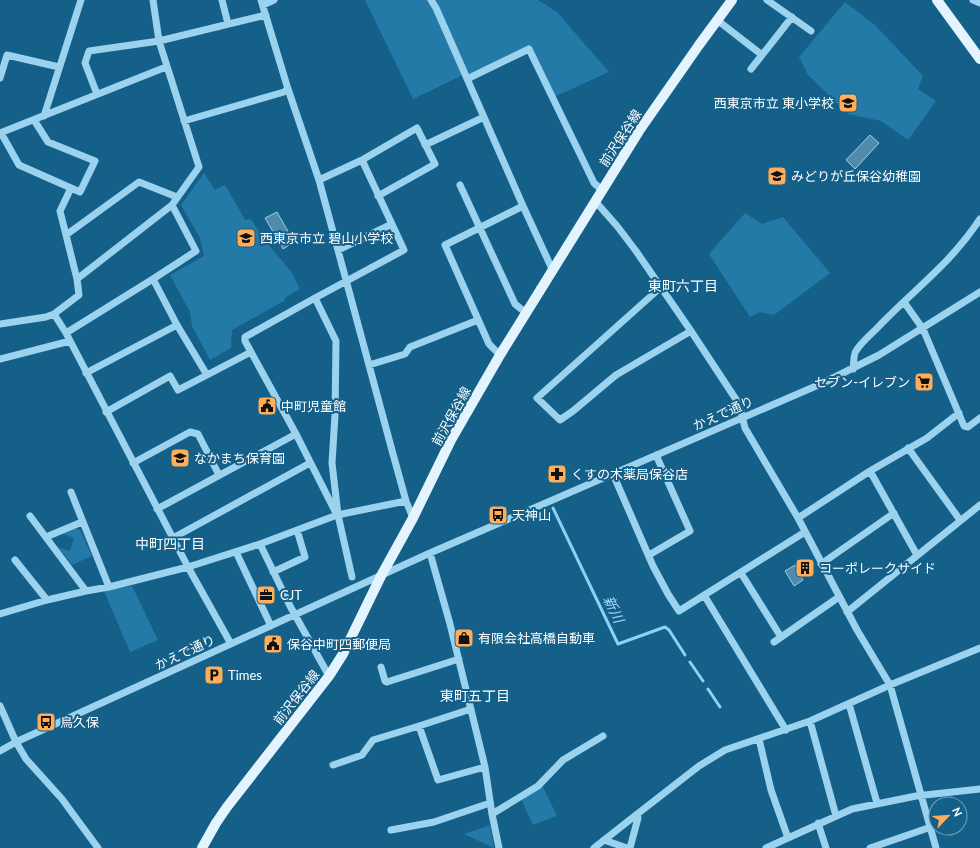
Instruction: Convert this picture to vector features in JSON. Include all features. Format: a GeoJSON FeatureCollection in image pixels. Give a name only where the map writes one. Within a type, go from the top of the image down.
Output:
{"type":"FeatureCollection","features":[{"type":"Feature","properties":{"kind":"main road","name":"前沢保谷線"},"geometry":{"type":"LineString","coordinates":[[202,848],[227,807],[329,676],[343,654],[381,576],[413,518],[451,440],[500,355],[595,201],[666,91],[731,0]]}},
{"type":"Feature","properties":{"kind":"main road"},"geometry":{"type":"LineString","coordinates":[[937,0],[980,59]]}},
{"type":"Feature","properties":{"kind":"street"},"geometry":{"type":"LineString","coordinates":[[44,116],[80,0]]}},
{"type":"Feature","properties":{"kind":"street"},"geometry":{"type":"LineString","coordinates":[[77,279],[172,205],[199,167],[166,67],[159,41],[153,0]]}},
{"type":"Feature","properties":{"kind":"street"},"geometry":{"type":"LineString","coordinates":[[222,0],[228,24]]}},
{"type":"Feature","properties":{"kind":"street"},"geometry":{"type":"LineString","coordinates":[[274,0],[262,2],[288,89],[319,180],[406,501],[413,518]]}},
{"type":"Feature","properties":{"kind":"street"},"geometry":{"type":"LineString","coordinates":[[431,0],[436,8],[522,206],[553,271]]}},
{"type":"Feature","properties":{"kind":"street"},"geometry":{"type":"LineString","coordinates":[[767,0],[811,31]]}},
{"type":"Feature","properties":{"kind":"street"},"geometry":{"type":"LineString","coordinates":[[973,0],[980,4]]}},
{"type":"Feature","properties":{"kind":"street"},"geometry":{"type":"LineString","coordinates":[[97,94],[85,63],[89,51],[159,41],[266,15]]}},
{"type":"Feature","properties":{"kind":"street"},"geometry":{"type":"LineString","coordinates":[[751,69],[792,17]]}},
{"type":"Feature","properties":{"kind":"street"},"geometry":{"type":"LineString","coordinates":[[717,20],[762,55]]}},
{"type":"Feature","properties":{"kind":"street"},"geometry":{"type":"LineString","coordinates":[[467,79],[529,48],[594,183],[602,190]]}},
{"type":"Feature","properties":{"kind":"street"},"geometry":{"type":"LineString","coordinates":[[0,78],[7,55],[59,67]]}},
{"type":"Feature","properties":{"kind":"street"},"geometry":{"type":"LineString","coordinates":[[34,120],[48,142],[95,161],[80,192],[19,165],[0,133],[166,67]]}},
{"type":"Feature","properties":{"kind":"street"},"geometry":{"type":"LineString","coordinates":[[184,121],[284,92],[288,89]]}},
{"type":"Feature","properties":{"kind":"street"},"geometry":{"type":"LineString","coordinates":[[426,145],[484,117]]}},
{"type":"Feature","properties":{"kind":"street"},"geometry":{"type":"LineString","coordinates":[[319,180],[362,160],[417,128],[435,164],[378,196]]}},
{"type":"Feature","properties":{"kind":"street"},"geometry":{"type":"LineString","coordinates":[[338,515],[245,341],[245,337],[404,250],[362,160]]}},
{"type":"Feature","properties":{"kind":"street"},"geometry":{"type":"LineString","coordinates":[[66,235],[139,182],[177,197]]}},
{"type":"Feature","properties":{"kind":"street"},"geometry":{"type":"LineString","coordinates":[[460,185],[515,304],[526,313]]}},
{"type":"Feature","properties":{"kind":"street"},"geometry":{"type":"LineString","coordinates":[[0,324],[46,317],[54,314],[79,295],[77,279],[60,211],[71,188]]}},
{"type":"Feature","properties":{"kind":"street"},"geometry":{"type":"LineString","coordinates":[[595,201],[617,226],[661,287],[739,404],[745,428],[798,518],[847,612],[890,685],[928,816]]}},
{"type":"Feature","properties":{"kind":"street"},"geometry":{"type":"LineString","coordinates":[[66,333],[196,251],[172,205]]}},
{"type":"Feature","properties":{"kind":"street"},"geometry":{"type":"LineString","coordinates":[[500,355],[489,344],[445,245],[522,206]]}},
{"type":"Feature","properties":{"kind":"street"},"geometry":{"type":"LineString","coordinates":[[853,369],[855,352],[953,255],[971,234],[980,219]]}},
{"type":"Feature","properties":{"kind":"street"},"geometry":{"type":"LineString","coordinates":[[338,250],[392,224]]}},
{"type":"Feature","properties":{"kind":"street"},"geometry":{"type":"LineString","coordinates":[[153,279],[177,325],[207,375]]}},
{"type":"Feature","properties":{"kind":"street"},"geometry":{"type":"LineString","coordinates":[[661,287],[537,398],[560,420],[616,375],[691,331]]}},
{"type":"Feature","properties":{"kind":"street","name":"かえで通り"},"geometry":{"type":"LineString","coordinates":[[0,751],[16,742],[430,553],[853,369],[922,329],[980,292]]}},
{"type":"Feature","properties":{"kind":"street"},"geometry":{"type":"LineString","coordinates":[[315,298],[336,341],[335,415],[332,463],[338,515],[352,577]]}},
{"type":"Feature","properties":{"kind":"street"},"geometry":{"type":"LineString","coordinates":[[904,302],[922,329],[964,426],[968,427],[980,418]]}},
{"type":"Feature","properties":{"kind":"street"},"geometry":{"type":"LineString","coordinates":[[54,314],[66,333],[86,374],[188,567],[231,644]]}},
{"type":"Feature","properties":{"kind":"street"},"geometry":{"type":"LineString","coordinates":[[369,365],[405,354],[410,347],[478,320]]}},
{"type":"Feature","properties":{"kind":"street"},"geometry":{"type":"LineString","coordinates":[[86,374],[177,325]]}},
{"type":"Feature","properties":{"kind":"street"},"geometry":{"type":"LineString","coordinates":[[0,359],[70,341]]}},
{"type":"Feature","properties":{"kind":"street"},"geometry":{"type":"LineString","coordinates":[[106,412],[170,376],[178,390],[251,352]]}},
{"type":"Feature","properties":{"kind":"street"},"geometry":{"type":"LineString","coordinates":[[798,518],[870,471],[927,438],[959,413]]}},
{"type":"Feature","properties":{"kind":"street"},"geometry":{"type":"LineString","coordinates":[[133,463],[190,432],[198,434],[219,475]]}},
{"type":"Feature","properties":{"kind":"street"},"geometry":{"type":"LineString","coordinates":[[157,508],[296,434]]}},
{"type":"Feature","properties":{"kind":"street"},"geometry":{"type":"LineString","coordinates":[[908,448],[960,520]]}},
{"type":"Feature","properties":{"kind":"street"},"geometry":{"type":"LineString","coordinates":[[648,555],[690,531],[656,455]]}},
{"type":"Feature","properties":{"kind":"street"},"geometry":{"type":"LineString","coordinates":[[173,538],[310,463]]}},
{"type":"Feature","properties":{"kind":"street"},"geometry":{"type":"LineString","coordinates":[[870,471],[917,556]]}},
{"type":"Feature","properties":{"kind":"street"},"geometry":{"type":"LineString","coordinates":[[613,474],[653,566],[679,611],[805,532]]}},
{"type":"Feature","properties":{"kind":"street"},"geometry":{"type":"LineString","coordinates":[[71,492],[108,588]]}},
{"type":"Feature","properties":{"kind":"street"},"geometry":{"type":"LineString","coordinates":[[0,607],[2,614],[47,600],[86,591],[108,588],[188,567],[236,552],[338,515],[406,501]]}},
{"type":"Feature","properties":{"kind":"street"},"geometry":{"type":"LineString","coordinates":[[847,612],[980,505]]}},
{"type":"Feature","properties":{"kind":"street"},"geometry":{"type":"LineString","coordinates":[[821,564],[894,513]]}},
{"type":"Feature","properties":{"kind":"street"},"geometry":{"type":"LineString","coordinates":[[30,516],[86,591]]}},
{"type":"Feature","properties":{"kind":"street"},"geometry":{"type":"LineString","coordinates":[[46,537],[82,522]]}},
{"type":"Feature","properties":{"kind":"street"},"geometry":{"type":"LineString","coordinates":[[273,572],[305,557],[297,530]]}},
{"type":"Feature","properties":{"kind":"street"},"geometry":{"type":"LineString","coordinates":[[260,544],[295,615],[329,676]]}},
{"type":"Feature","properties":{"kind":"street"},"geometry":{"type":"LineString","coordinates":[[236,552],[271,626]]}},
{"type":"Feature","properties":{"kind":"street"},"geometry":{"type":"LineString","coordinates":[[430,553],[459,659],[485,767],[492,814],[500,848]]}},
{"type":"Feature","properties":{"kind":"street"},"geometry":{"type":"LineString","coordinates":[[15,560],[47,600]]}},
{"type":"Feature","properties":{"kind":"street"},"geometry":{"type":"LineString","coordinates":[[741,573],[781,637]]}},
{"type":"Feature","properties":{"kind":"street"},"geometry":{"type":"LineString","coordinates":[[704,595],[786,730]]}},
{"type":"Feature","properties":{"kind":"street"},"geometry":{"type":"LineString","coordinates":[[774,642],[839,596]]}},
{"type":"Feature","properties":{"kind":"street"},"geometry":{"type":"LineString","coordinates":[[594,848],[699,766],[725,750],[810,721],[890,685],[980,648]]}},
{"type":"Feature","properties":{"kind":"street"},"geometry":{"type":"LineString","coordinates":[[381,667],[385,681],[387,682],[459,659]]}},
{"type":"Feature","properties":{"kind":"street"},"geometry":{"type":"LineString","coordinates":[[849,704],[877,803]]}},
{"type":"Feature","properties":{"kind":"street"},"geometry":{"type":"LineString","coordinates":[[0,706],[16,742],[26,759],[62,799],[98,848]]}},
{"type":"Feature","properties":{"kind":"street"},"geometry":{"type":"LineString","coordinates":[[333,765],[362,755],[373,740],[471,709]]}},
{"type":"Feature","properties":{"kind":"street"},"geometry":{"type":"LineString","coordinates":[[810,721],[836,816]]}},
{"type":"Feature","properties":{"kind":"street"},"geometry":{"type":"LineString","coordinates":[[419,726],[438,780],[485,767]]}},
{"type":"Feature","properties":{"kind":"street"},"geometry":{"type":"LineString","coordinates":[[492,814],[538,786],[563,760],[603,736]]}},
{"type":"Feature","properties":{"kind":"street"},"geometry":{"type":"LineString","coordinates":[[759,739],[771,790],[788,838]]}},
{"type":"Feature","properties":{"kind":"street"},"geometry":{"type":"LineString","coordinates":[[766,848],[818,823],[852,809],[922,795],[980,789]]}},
{"type":"Feature","properties":{"kind":"street"},"geometry":{"type":"LineString","coordinates":[[391,830],[434,822],[490,803]]}},
{"type":"Feature","properties":{"kind":"street"},"geometry":{"type":"LineString","coordinates":[[630,848],[638,818],[636,815]]}},
{"type":"Feature","properties":{"kind":"street"},"geometry":{"type":"LineString","coordinates":[[818,823],[826,848]]}},
{"type":"Feature","properties":{"kind":"street"},"geometry":{"type":"LineString","coordinates":[[870,848],[928,828]]}},
{"type":"Feature","properties":{"kind":"street"},"geometry":{"type":"LineString","coordinates":[[933,836],[936,848]]}},
{"type":"Feature","properties":{"kind":"street"},"geometry":{"type":"LineString","coordinates":[[604,840],[627,848]]}},
{"type":"Feature","properties":{"kind":"shaded area"},"geometry":{"type":"Polygon","coordinates":[[[365,0],[428,0],[435,10],[463,75],[413,99],[365,0]]]}},
{"type":"Feature","properties":{"kind":"shaded area"},"geometry":{"type":"Polygon","coordinates":[[[434,0],[538,0],[557,12],[609,72],[554,97],[531,45],[468,75],[434,0]]]}},
{"type":"Feature","properties":{"kind":"shaded area"},"geometry":{"type":"Polygon","coordinates":[[[845,2],[875,25],[923,76],[918,89],[936,101],[908,140],[881,121],[848,114],[808,75],[799,57],[845,2]]]}},
{"type":"Feature","properties":{"kind":"shaded area"},"geometry":{"type":"Polygon","coordinates":[[[870,135],[879,143],[855,169],[846,160],[870,135]]]}},
{"type":"Feature","properties":{"kind":"shaded area"},"geometry":{"type":"Polygon","coordinates":[[[204,173],[215,190],[225,185],[245,220],[251,219],[263,238],[292,273],[300,289],[286,297],[284,301],[232,330],[231,348],[210,360],[192,326],[190,312],[170,275],[204,256],[200,238],[181,205],[204,173]]]}},
{"type":"Feature","properties":{"kind":"shaded area"},"geometry":{"type":"Polygon","coordinates":[[[277,212],[294,242],[283,249],[265,218],[277,212]]]}},
{"type":"Feature","properties":{"kind":"shaded area"},"geometry":{"type":"Polygon","coordinates":[[[745,213],[762,224],[783,217],[830,273],[774,315],[760,312],[750,317],[709,254],[745,213]]]}},
{"type":"Feature","properties":{"kind":"shaded area"},"geometry":{"type":"Polygon","coordinates":[[[75,528],[80,530],[92,556],[72,565],[58,547],[70,551],[74,538],[63,534],[75,528]]]}},
{"type":"Feature","properties":{"kind":"shaded area"},"geometry":{"type":"Polygon","coordinates":[[[795,565],[803,580],[794,586],[785,571],[795,565]]]}},
{"type":"Feature","properties":{"kind":"shaded area"},"geometry":{"type":"Polygon","coordinates":[[[132,586],[158,640],[130,652],[104,591],[132,586]]]}},
{"type":"Feature","properties":{"kind":"shaded area"},"geometry":{"type":"Polygon","coordinates":[[[542,785],[557,816],[533,825],[521,799],[542,785]]]}},
{"type":"Feature","properties":{"kind":"shaded area"},"geometry":{"type":"Polygon","coordinates":[[[490,825],[494,848],[464,834],[490,825]]]}},
{"type":"Feature","properties":{"kind":"waterway","name":"新川"},"geometry":{"type":"LineString","coordinates":[[553,508],[618,644],[665,627],[669,630],[685,655]]}},
{"type":"Feature","properties":{"kind":"waterway","name":"新川"},"geometry":{"type":"LineString","coordinates":[[690,662],[703,681]]}},
{"type":"Feature","properties":{"kind":"waterway","name":"新川"},"geometry":{"type":"LineString","coordinates":[[708,689],[720,707]]}},
{"type":"Feature","properties":{"kind":"place","name":"西東京市立 東小学校"},"geometry":{"type":"Point","coordinates":[848,103]}},
{"type":"Feature","properties":{"kind":"place","name":"みどりが丘保谷幼稚園"},"geometry":{"type":"Point","coordinates":[777,176]}},
{"type":"Feature","properties":{"kind":"place","name":"西東京市立 碧山小学校"},"geometry":{"type":"Point","coordinates":[246,238]}},
{"type":"Feature","properties":{"kind":"place","name":"セブン-イレブン"},"geometry":{"type":"Point","coordinates":[924,382]}},
{"type":"Feature","properties":{"kind":"place","name":"中町児童館"},"geometry":{"type":"Point","coordinates":[267,406]}},
{"type":"Feature","properties":{"kind":"place","name":"なかまち保育園"},"geometry":{"type":"Point","coordinates":[180,458]}},
{"type":"Feature","properties":{"kind":"place","name":"くすの木薬局保谷店"},"geometry":{"type":"Point","coordinates":[557,474]}},
{"type":"Feature","properties":{"kind":"place","name":"天神山"},"geometry":{"type":"Point","coordinates":[498,515]}},
{"type":"Feature","properties":{"kind":"place","name":"コーポレークサイド"},"geometry":{"type":"Point","coordinates":[805,568]}},
{"type":"Feature","properties":{"kind":"place","name":"CJT"},"geometry":{"type":"Point","coordinates":[266,595]}},
{"type":"Feature","properties":{"kind":"place","name":"有限会社高橋自動車"},"geometry":{"type":"Point","coordinates":[464,638]}},
{"type":"Feature","properties":{"kind":"place","name":"保谷中町四郵便局"},"geometry":{"type":"Point","coordinates":[273,644]}},
{"type":"Feature","properties":{"kind":"place","name":"Times"},"geometry":{"type":"Point","coordinates":[214,675]}},
{"type":"Feature","properties":{"kind":"place","name":"鳥久保"},"geometry":{"type":"Point","coordinates":[46,722]}},
{"type":"Feature","properties":{"kind":"district","name":"東町六丁目"},"geometry":{"type":"Point","coordinates":[683,285]}},
{"type":"Feature","properties":{"kind":"district","name":"中町四丁目"},"geometry":{"type":"Point","coordinates":[170,543]}},
{"type":"Feature","properties":{"kind":"district","name":"東町五丁目"},"geometry":{"type":"Point","coordinates":[475,695]}}]}
